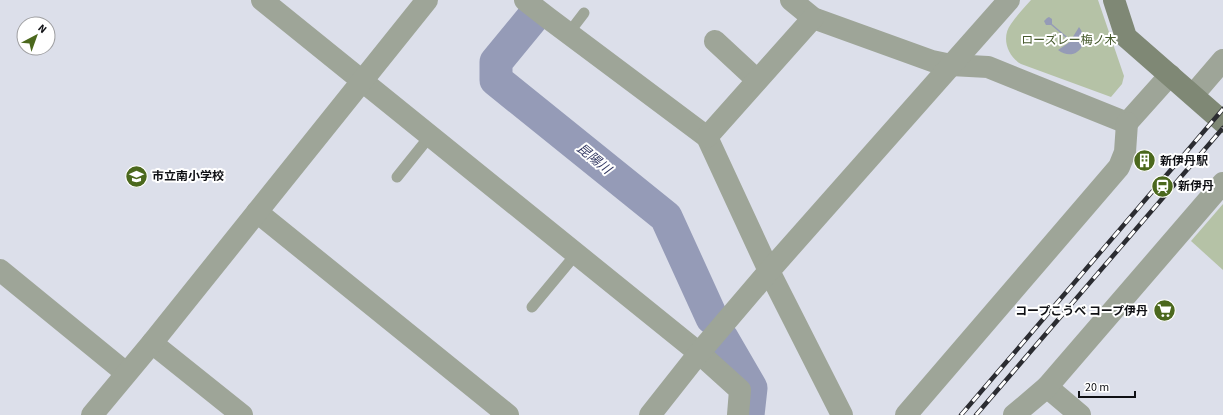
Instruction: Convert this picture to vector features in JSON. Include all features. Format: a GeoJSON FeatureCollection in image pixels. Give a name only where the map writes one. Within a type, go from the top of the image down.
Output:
{"type":"FeatureCollection","features":[{"type":"Feature","properties":{"kind":"street"},"geometry":{"type":"LineString","coordinates":[[262,0],[699,353],[740,390],[738,415]]}},
{"type":"Feature","properties":{"kind":"street"},"geometry":{"type":"LineString","coordinates":[[92,415],[152,343],[427,0]]}},
{"type":"Feature","properties":{"kind":"street"},"geometry":{"type":"LineString","coordinates":[[525,0],[568,34],[707,137],[769,271],[842,415]]}},
{"type":"Feature","properties":{"kind":"street"},"geometry":{"type":"LineString","coordinates":[[791,0],[932,61],[951,65],[988,67],[1127,123]]}},
{"type":"Feature","properties":{"kind":"street"},"geometry":{"type":"LineString","coordinates":[[1114,0],[1126,37],[1223,122]]}},
{"type":"Feature","properties":{"kind":"street"},"geometry":{"type":"LineString","coordinates":[[650,415],[699,353],[769,271],[967,48],[1003,2]]}},
{"type":"Feature","properties":{"kind":"street"},"geometry":{"type":"LineString","coordinates":[[707,137],[758,80],[810,9]]}},
{"type":"Feature","properties":{"kind":"street"},"geometry":{"type":"LineString","coordinates":[[715,41],[758,80]]}},
{"type":"Feature","properties":{"kind":"street"},"geometry":{"type":"LineString","coordinates":[[1193,95],[1223,60]]}},
{"type":"Feature","properties":{"kind":"street"},"geometry":{"type":"LineString","coordinates":[[906,415],[1119,167],[1126,151],[1127,123],[1170,75]]}},
{"type":"Feature","properties":{"kind":"street"},"geometry":{"type":"LineString","coordinates":[[1014,415],[1047,387],[1223,183]]}},
{"type":"Feature","properties":{"kind":"street"},"geometry":{"type":"LineString","coordinates":[[257,212],[508,415]]}},
{"type":"Feature","properties":{"kind":"street"},"geometry":{"type":"LineString","coordinates":[[0,270],[126,373]]}},
{"type":"Feature","properties":{"kind":"street"},"geometry":{"type":"LineString","coordinates":[[152,343],[242,415]]}},
{"type":"Feature","properties":{"kind":"street"},"geometry":{"type":"LineString","coordinates":[[1047,387],[1080,415]]}},
{"type":"Feature","properties":{"kind":"lane"},"geometry":{"type":"LineString","coordinates":[[568,34],[584,13]]}},
{"type":"Feature","properties":{"kind":"lane"},"geometry":{"type":"LineString","coordinates":[[397,177],[430,136]]}},
{"type":"Feature","properties":{"kind":"lane"},"geometry":{"type":"LineString","coordinates":[[532,307],[576,254]]}},
{"type":"Feature","properties":{"kind":"green space","name":"ローズレー梅ノ木"},"geometry":{"type":"Polygon","coordinates":[[[1031,0],[1098,0],[1124,76],[1122,84],[1111,97],[1016,61],[1007,46],[1006,35],[1011,24],[1031,0]]]}},
{"type":"Feature","properties":{"kind":"green space"},"geometry":{"type":"Polygon","coordinates":[[[1223,204],[1223,270],[1191,241],[1223,204]]]}},
{"type":"Feature","properties":{"kind":"water"},"geometry":{"type":"Polygon","coordinates":[[[1049,17],[1052,19],[1052,24],[1072,41],[1071,40],[1079,27],[1083,33],[1084,40],[1080,50],[1076,53],[1070,54],[1058,50],[1071,42],[1051,25],[1046,25],[1044,21],[1049,17]]]}},
{"type":"Feature","properties":{"kind":"waterway","name":"昆陽川"},"geometry":{"type":"LineString","coordinates":[[533,17],[496,62],[496,80],[666,217],[712,318]]}},
{"type":"Feature","properties":{"kind":"waterway","name":"昆陽川"},"geometry":{"type":"LineString","coordinates":[[722,338],[751,388],[748,415]]}},
{"type":"Feature","properties":{"kind":"railway"},"geometry":{"type":"LineString","coordinates":[[961,415],[1223,109]]}},
{"type":"Feature","properties":{"kind":"railway"},"geometry":{"type":"LineString","coordinates":[[976,415],[1223,128]]}},
{"type":"Feature","properties":{"kind":"place","name":"新伊丹駅"},"geometry":{"type":"Point","coordinates":[1144,161]}},
{"type":"Feature","properties":{"kind":"place","name":"市立南小学校"},"geometry":{"type":"Point","coordinates":[137,176]}},
{"type":"Feature","properties":{"kind":"place","name":"新伊丹"},"geometry":{"type":"Point","coordinates":[1163,186]}},
{"type":"Feature","properties":{"kind":"place","name":"コープこうべ コープ伊丹"},"geometry":{"type":"Point","coordinates":[1164,311]}}]}
